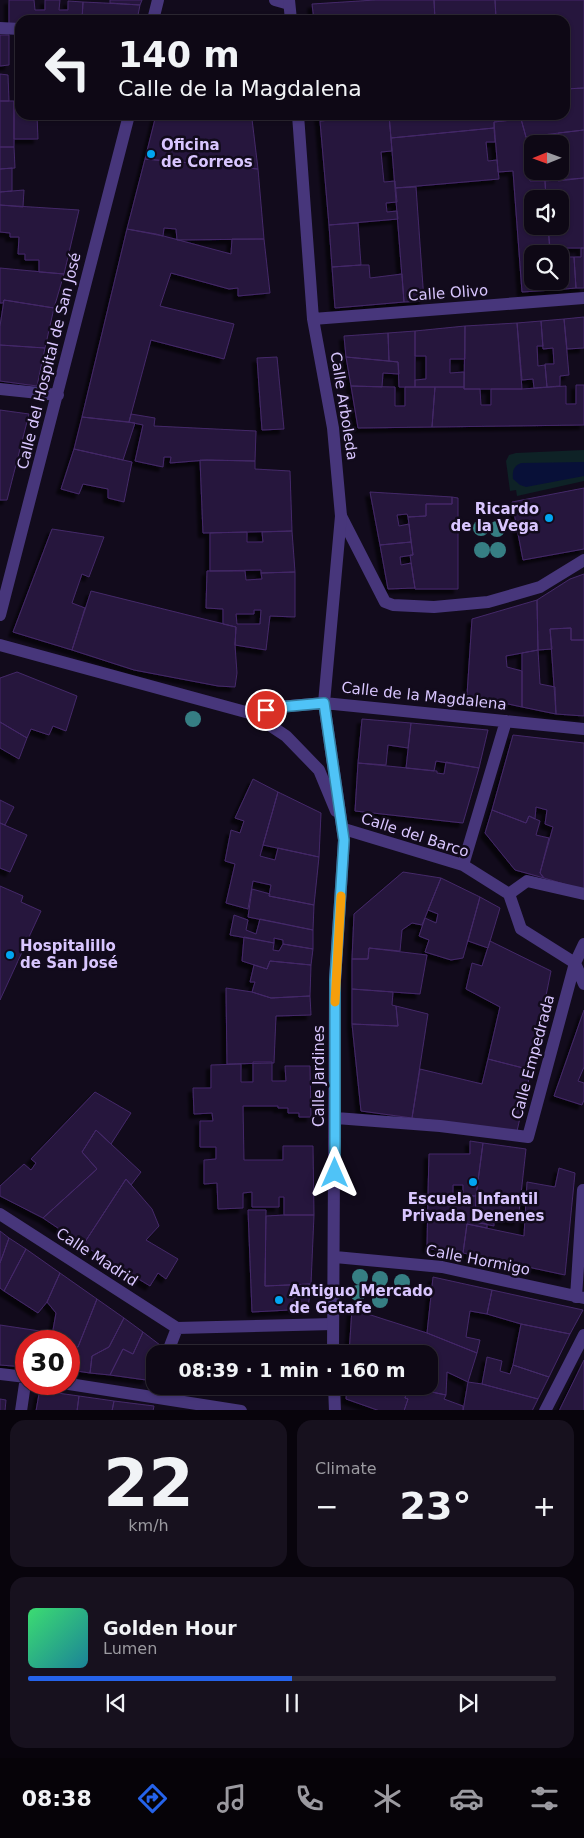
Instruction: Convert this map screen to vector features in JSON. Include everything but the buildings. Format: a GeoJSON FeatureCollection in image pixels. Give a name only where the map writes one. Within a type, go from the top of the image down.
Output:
{"type":"FeatureCollection","features":[{"type":"Feature","properties":{"kind":"street"},"geometry":{"type":"LineString","coordinates":[[154,15],[158,0]]}},
{"type":"Feature","properties":{"kind":"street"},"geometry":{"type":"LineString","coordinates":[[275,0],[289,2],[290,15]]}},
{"type":"Feature","properties":{"kind":"street"},"geometry":{"type":"LineString","coordinates":[[0,28],[15,29]]}},
{"type":"Feature","properties":{"kind":"street","name":"Calle del Hospital de San José"},"geometry":{"type":"LineString","coordinates":[[0,615],[128,120]]}},
{"type":"Feature","properties":{"kind":"street","name":"Calle Arboleda"},"geometry":{"type":"LineString","coordinates":[[298,120],[314,319],[333,428],[341,516],[324,703]]}},
{"type":"Feature","properties":{"kind":"street","name":"Calle Olivo"},"geometry":{"type":"LineString","coordinates":[[314,319],[584,298]]}},
{"type":"Feature","properties":{"kind":"street"},"geometry":{"type":"LineString","coordinates":[[0,389],[58,395]]}},
{"type":"Feature","properties":{"kind":"street"},"geometry":{"type":"LineString","coordinates":[[341,516],[385,602],[393,605],[434,607],[488,602],[540,587],[584,560]]}},
{"type":"Feature","properties":{"kind":"street","name":"Calle de la Magdalena"},"geometry":{"type":"LineString","coordinates":[[0,645],[253,714],[280,707],[324,703],[584,728]]}},
{"type":"Feature","properties":{"kind":"street","name":"Calle Jardines"},"geometry":{"type":"LineString","coordinates":[[324,703],[344,829],[335,980],[336,1118],[333,1345]]}},
{"type":"Feature","properties":{"kind":"street","name":"Calle Jardines"},"geometry":{"type":"LineString","coordinates":[[253,714],[286,736],[319,770],[344,829]]}},
{"type":"Feature","properties":{"kind":"street"},"geometry":{"type":"LineString","coordinates":[[463,865],[506,721]]}},
{"type":"Feature","properties":{"kind":"street","name":"Calle del Barco"},"geometry":{"type":"LineString","coordinates":[[344,829],[463,865],[510,894]]}},
{"type":"Feature","properties":{"kind":"street"},"geometry":{"type":"LineString","coordinates":[[584,894],[527,881],[510,894],[521,929],[575,964],[584,984]]}},
{"type":"Feature","properties":{"kind":"street","name":"Calle Empedrada"},"geometry":{"type":"LineString","coordinates":[[336,1118],[440,1126],[528,1137],[575,964],[584,944]]}},
{"type":"Feature","properties":{"kind":"street"},"geometry":{"type":"LineString","coordinates":[[580,1297],[584,1190]]}},
{"type":"Feature","properties":{"kind":"street","name":"Calle Madrid"},"geometry":{"type":"LineString","coordinates":[[0,1214],[177,1328]]}},
{"type":"Feature","properties":{"kind":"street","name":"Calle Hormigo"},"geometry":{"type":"LineString","coordinates":[[335,1258],[442,1267],[580,1297]]}},
{"type":"Feature","properties":{"kind":"street"},"geometry":{"type":"LineString","coordinates":[[170,1345],[177,1328],[332,1324]]}},
{"type":"Feature","properties":{"kind":"street"},"geometry":{"type":"LineString","coordinates":[[545,1410],[584,1335]]}},
{"type":"Feature","properties":{"kind":"street"},"geometry":{"type":"LineString","coordinates":[[0,1374],[15,1376]]}},
{"type":"Feature","properties":{"kind":"street"},"geometry":{"type":"LineString","coordinates":[[80,1385],[146,1390]]}},
{"type":"Feature","properties":{"kind":"street"},"geometry":{"type":"LineString","coordinates":[[21,1410],[23,1395]]}},
{"type":"Feature","properties":{"kind":"street"},"geometry":{"type":"LineString","coordinates":[[172,1395],[241,1410]]}},
{"type":"Feature","properties":{"kind":"street"},"geometry":{"type":"LineString","coordinates":[[334,1395],[335,1410]]}},
{"type":"Feature","properties":{"kind":"green space"},"geometry":{"type":"Polygon","coordinates":[[[584,450],[584,481],[517,496],[516,490],[510,491],[506,461],[509,455],[516,453],[584,450]]]}},
{"type":"Feature","properties":{"kind":"shaded area"},"geometry":{"type":"Polygon","coordinates":[[[584,462],[584,476],[526,487],[513,479],[514,469],[521,463],[584,462]]]}},
{"type":"Feature","properties":{"kind":"slow traffic"},"geometry":{"type":"LineString","coordinates":[[335,1002],[341,896]]}},
{"type":"Feature","properties":{"kind":"place","name":"Oficina de Correos"},"geometry":{"type":"Point","coordinates":[151,154]}},
{"type":"Feature","properties":{"kind":"place","name":"Ricardo de la Vega"},"geometry":{"type":"Point","coordinates":[549,518]}},
{"type":"Feature","properties":{"kind":"place","name":"Hospitalillo de San José"},"geometry":{"type":"Point","coordinates":[10,955]}},
{"type":"Feature","properties":{"kind":"place","name":"Escuela Infantil Privada Denenes"},"geometry":{"type":"Point","coordinates":[473,1182]}},
{"type":"Feature","properties":{"kind":"place","name":"Antiguo Mercado de Getafe"},"geometry":{"type":"Point","coordinates":[279,1300]}},
{"type":"Feature","properties":{"kind":"route"},"geometry":{"type":"LineString","coordinates":[[266,710],[324,703],[344,829],[335,980],[335,1173]]}}]}
